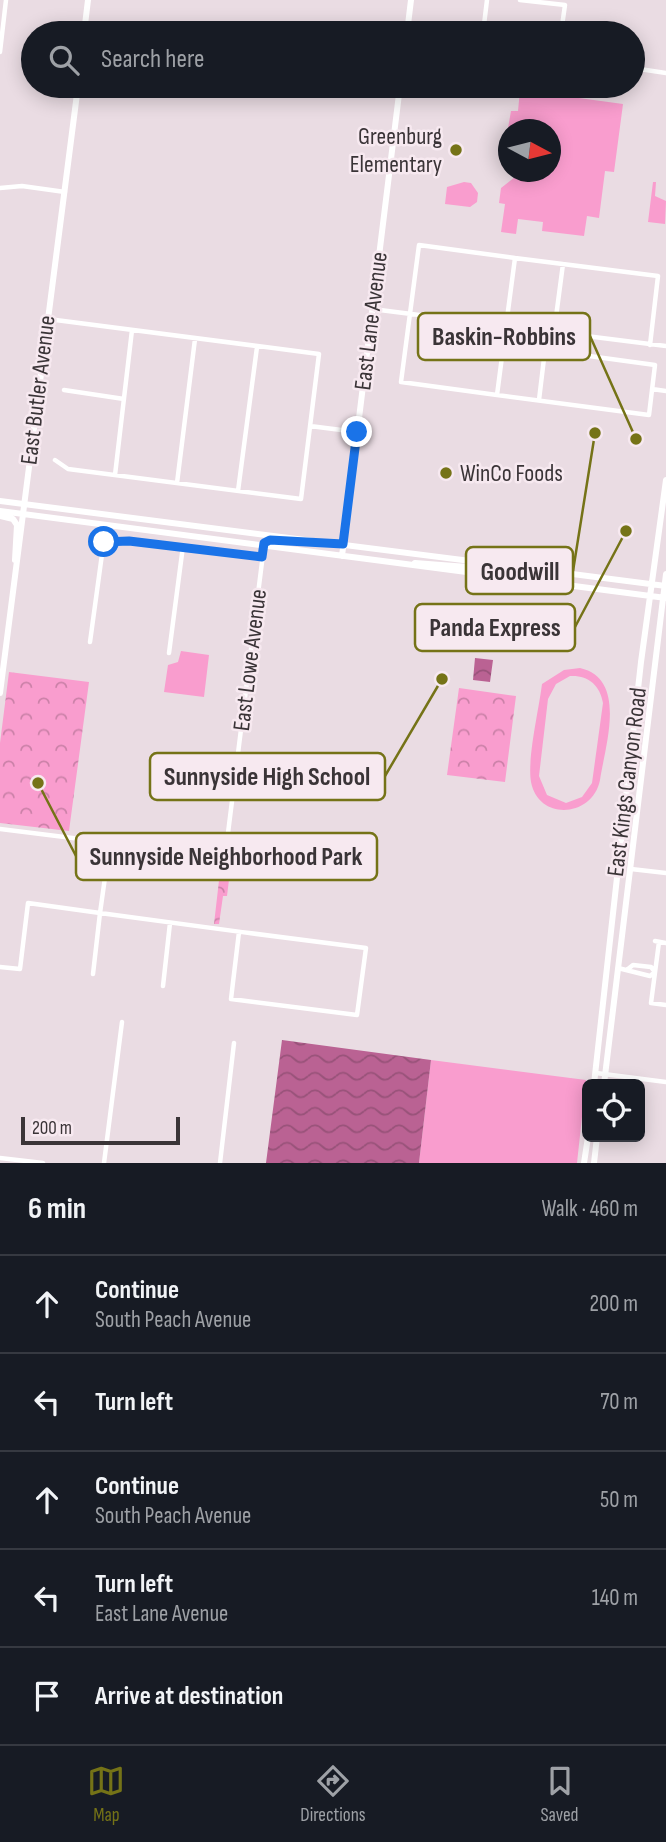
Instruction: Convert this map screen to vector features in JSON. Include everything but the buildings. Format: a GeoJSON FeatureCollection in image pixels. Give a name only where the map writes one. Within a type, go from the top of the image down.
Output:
{"type":"FeatureCollection","features":[{"type":"Feature","properties":{"kind":"main road"},"geometry":{"type":"LineString","coordinates":[[85,21],[88,0]]}},
{"type":"Feature","properties":{"kind":"main road"},"geometry":{"type":"LineString","coordinates":[[408,21],[411,0]]}},
{"type":"Feature","properties":{"kind":"main road","name":"East Butler Avenue"},"geometry":{"type":"LineString","coordinates":[[0,694],[77,98]]}},
{"type":"Feature","properties":{"kind":"main road","name":"East Lane Avenue"},"geometry":{"type":"LineString","coordinates":[[342,556],[398,98]]}},
{"type":"Feature","properties":{"kind":"main road","name":"East Kings Canyon Road"},"geometry":{"type":"LineString","coordinates":[[595,1079],[649,595],[666,480]]}},
{"type":"Feature","properties":{"kind":"main road"},"geometry":{"type":"LineString","coordinates":[[0,501],[665,586]]}},
{"type":"Feature","properties":{"kind":"main road"},"geometry":{"type":"LineString","coordinates":[[0,514],[24,514],[664,598]]}},
{"type":"Feature","properties":{"kind":"main road"},"geometry":{"type":"LineString","coordinates":[[0,514],[17,525],[14,552],[17,566]]}},
{"type":"Feature","properties":{"kind":"main road"},"geometry":{"type":"LineString","coordinates":[[264,546],[270,540],[303,540]]}},
{"type":"Feature","properties":{"kind":"main road"},"geometry":{"type":"LineString","coordinates":[[403,564],[424,562],[467,567],[473,561]]}},
{"type":"Feature","properties":{"kind":"main road"},"geometry":{"type":"LineString","coordinates":[[471,573],[479,568],[517,572],[541,569]]}},
{"type":"Feature","properties":{"kind":"main road","name":"East Kings Canyon Road"},"geometry":{"type":"LineString","coordinates":[[604,1079],[666,574]]}},
{"type":"Feature","properties":{"kind":"main road"},"geometry":{"type":"LineString","coordinates":[[584,1163],[587,1142]]}},
{"type":"Feature","properties":{"kind":"main road"},"geometry":{"type":"LineString","coordinates":[[594,1163],[596,1142]]}},
{"type":"Feature","properties":{"kind":"street"},"geometry":{"type":"LineString","coordinates":[[0,52],[6,0]]}},
{"type":"Feature","properties":{"kind":"street"},"geometry":{"type":"LineString","coordinates":[[484,21],[487,0]]}},
{"type":"Feature","properties":{"kind":"street"},"geometry":{"type":"LineString","coordinates":[[520,0],[565,5],[563,21]]}},
{"type":"Feature","properties":{"kind":"street"},"geometry":{"type":"LineString","coordinates":[[645,70],[666,73]]}},
{"type":"Feature","properties":{"kind":"street"},"geometry":{"type":"LineString","coordinates":[[0,188],[22,186],[65,192]]}},
{"type":"Feature","properties":{"kind":"street"},"geometry":{"type":"LineString","coordinates":[[539,400],[545,350],[656,365],[649,415],[401,382],[419,245],[659,276],[650,345]]}},
{"type":"Feature","properties":{"kind":"street"},"geometry":{"type":"LineString","coordinates":[[498,395],[515,258]]}},
{"type":"Feature","properties":{"kind":"street"},"geometry":{"type":"LineString","coordinates":[[563,264],[554,332],[666,346]]}},
{"type":"Feature","properties":{"kind":"street"},"geometry":{"type":"LineString","coordinates":[[372,309],[506,326]]}},
{"type":"Feature","properties":{"kind":"street"},"geometry":{"type":"LineString","coordinates":[[47,319],[319,354],[301,499],[68,469],[55,460]]}},
{"type":"Feature","properties":{"kind":"street"},"geometry":{"type":"LineString","coordinates":[[115,475],[132,330]]}},
{"type":"Feature","properties":{"kind":"street"},"geometry":{"type":"LineString","coordinates":[[177,483],[195,338]]}},
{"type":"Feature","properties":{"kind":"street"},"geometry":{"type":"LineString","coordinates":[[238,491],[257,347]]}},
{"type":"Feature","properties":{"kind":"street"},"geometry":{"type":"LineString","coordinates":[[652,389],[666,391]]}},
{"type":"Feature","properties":{"kind":"street"},"geometry":{"type":"LineString","coordinates":[[64,390],[124,399]]}},
{"type":"Feature","properties":{"kind":"street"},"geometry":{"type":"LineString","coordinates":[[310,426],[357,432]]}},
{"type":"Feature","properties":{"kind":"street"},"geometry":{"type":"LineString","coordinates":[[90,642],[106,525]]}},
{"type":"Feature","properties":{"kind":"street"},"geometry":{"type":"LineString","coordinates":[[104,542],[129,541],[183,546],[262,557]]}},
{"type":"Feature","properties":{"kind":"street"},"geometry":{"type":"LineString","coordinates":[[169,653],[183,546]]}},
{"type":"Feature","properties":{"kind":"street","name":"East Lowe Avenue"},"geometry":{"type":"LineString","coordinates":[[110,842],[225,857],[264,546]]}},
{"type":"Feature","properties":{"kind":"street"},"geometry":{"type":"LineString","coordinates":[[0,829],[110,842],[93,974]]}},
{"type":"Feature","properties":{"kind":"street"},"geometry":{"type":"LineString","coordinates":[[631,869],[666,873]]}},
{"type":"Feature","properties":{"kind":"street"},"geometry":{"type":"LineString","coordinates":[[0,967],[20,969],[28,903],[366,948],[357,1015],[231,999],[239,932]]}},
{"type":"Feature","properties":{"kind":"street"},"geometry":{"type":"LineString","coordinates":[[163,986],[170,923]]}},
{"type":"Feature","properties":{"kind":"street"},"geometry":{"type":"LineString","coordinates":[[666,943],[657,942],[651,1003],[666,1005]]}},
{"type":"Feature","properties":{"kind":"street"},"geometry":{"type":"LineString","coordinates":[[618,968],[650,975],[655,972]]}},
{"type":"Feature","properties":{"kind":"street"},"geometry":{"type":"LineString","coordinates":[[104,1163],[122,1022]]}},
{"type":"Feature","properties":{"kind":"street"},"geometry":{"type":"LineString","coordinates":[[220,1163],[234,1043]]}},
{"type":"Feature","properties":{"kind":"street"},"geometry":{"type":"LineString","coordinates":[[596,1073],[666,1082]]}},
{"type":"Feature","properties":{"kind":"street"},"geometry":{"type":"LineString","coordinates":[[0,1157],[43,1163]]}},
{"type":"Feature","properties":{"kind":"green space"},"geometry":{"type":"Polygon","coordinates":[[[519,98],[579,98],[623,104],[614,172],[605,171],[599,218],[587,216],[584,236],[542,231],[543,222],[518,219],[516,234],[501,232],[505,204],[499,203],[501,188],[509,182],[561,182],[561,119],[510,119],[511,111],[518,111],[519,98]]]}},
{"type":"Feature","properties":{"kind":"green space"},"geometry":{"type":"Polygon","coordinates":[[[464,182],[471,183],[478,193],[477,202],[470,207],[445,204],[447,187],[464,182]]]}},
{"type":"Feature","properties":{"kind":"green space"},"geometry":{"type":"Polygon","coordinates":[[[653,182],[656,182],[655,196],[666,201],[665,224],[648,222],[653,182]]]}},
{"type":"Feature","properties":{"kind":"green space"},"geometry":{"type":"Polygon","coordinates":[[[181,651],[209,655],[204,697],[164,692],[168,665],[178,662],[181,651]]]}},
{"type":"Feature","properties":{"kind":"green space"},"geometry":{"type":"Polygon","coordinates":[[[580,668],[595,675],[604,685],[609,699],[610,715],[606,750],[595,792],[587,802],[566,810],[544,804],[536,795],[530,772],[542,684],[564,670],[580,668]],[[570,676],[556,684],[548,699],[539,776],[547,795],[566,803],[582,797],[592,783],[603,703],[592,682],[570,676]]]}},
{"type":"Feature","properties":{"kind":"green space"},"geometry":{"type":"Polygon","coordinates":[[[9,672],[89,682],[69,831],[0,823],[0,743],[9,672]]]}},
{"type":"Feature","properties":{"kind":"green space"},"geometry":{"type":"Polygon","coordinates":[[[459,688],[516,696],[505,782],[447,775],[459,688]]]}},
{"type":"Feature","properties":{"kind":"green space"},"geometry":{"type":"Polygon","coordinates":[[[232,855],[227,896],[223,896],[219,924],[214,924],[221,863],[232,855]]]}},
{"type":"Feature","properties":{"kind":"green space"},"geometry":{"type":"Polygon","coordinates":[[[431,1060],[582,1079],[582,1117],[577,1163],[419,1163],[431,1060]]]}},
{"type":"Feature","properties":{"kind":"water"},"geometry":{"type":"Polygon","coordinates":[[[475,658],[493,660],[490,682],[473,680],[475,658]]]}},
{"type":"Feature","properties":{"kind":"water"},"geometry":{"type":"Polygon","coordinates":[[[282,1040],[431,1060],[419,1163],[266,1163],[282,1040]]]}},
{"type":"Feature","properties":{"kind":"place","name":"Greenburg Elementary"},"geometry":{"type":"Point","coordinates":[456,150]}},
{"type":"Feature","properties":{"kind":"place","name":"Goodwill"},"geometry":{"type":"Point","coordinates":[595,433]}},
{"type":"Feature","properties":{"kind":"place","name":"Baskin-Robbins"},"geometry":{"type":"Point","coordinates":[636,439]}},
{"type":"Feature","properties":{"kind":"place","name":"WinCo Foods"},"geometry":{"type":"Point","coordinates":[446,473]}},
{"type":"Feature","properties":{"kind":"place","name":"Panda Express"},"geometry":{"type":"Point","coordinates":[626,531]}},
{"type":"Feature","properties":{"kind":"place","name":"Sunnyside High School"},"geometry":{"type":"Point","coordinates":[442,679]}},
{"type":"Feature","properties":{"kind":"place","name":"Sunnyside Neighborhood Park"},"geometry":{"type":"Point","coordinates":[38,783]}},
{"type":"Feature","properties":{"kind":"route"},"geometry":{"type":"LineString","coordinates":[[104,542],[129,541],[183,546],[262,557],[267,540],[343,544],[357,432]]}}]}
